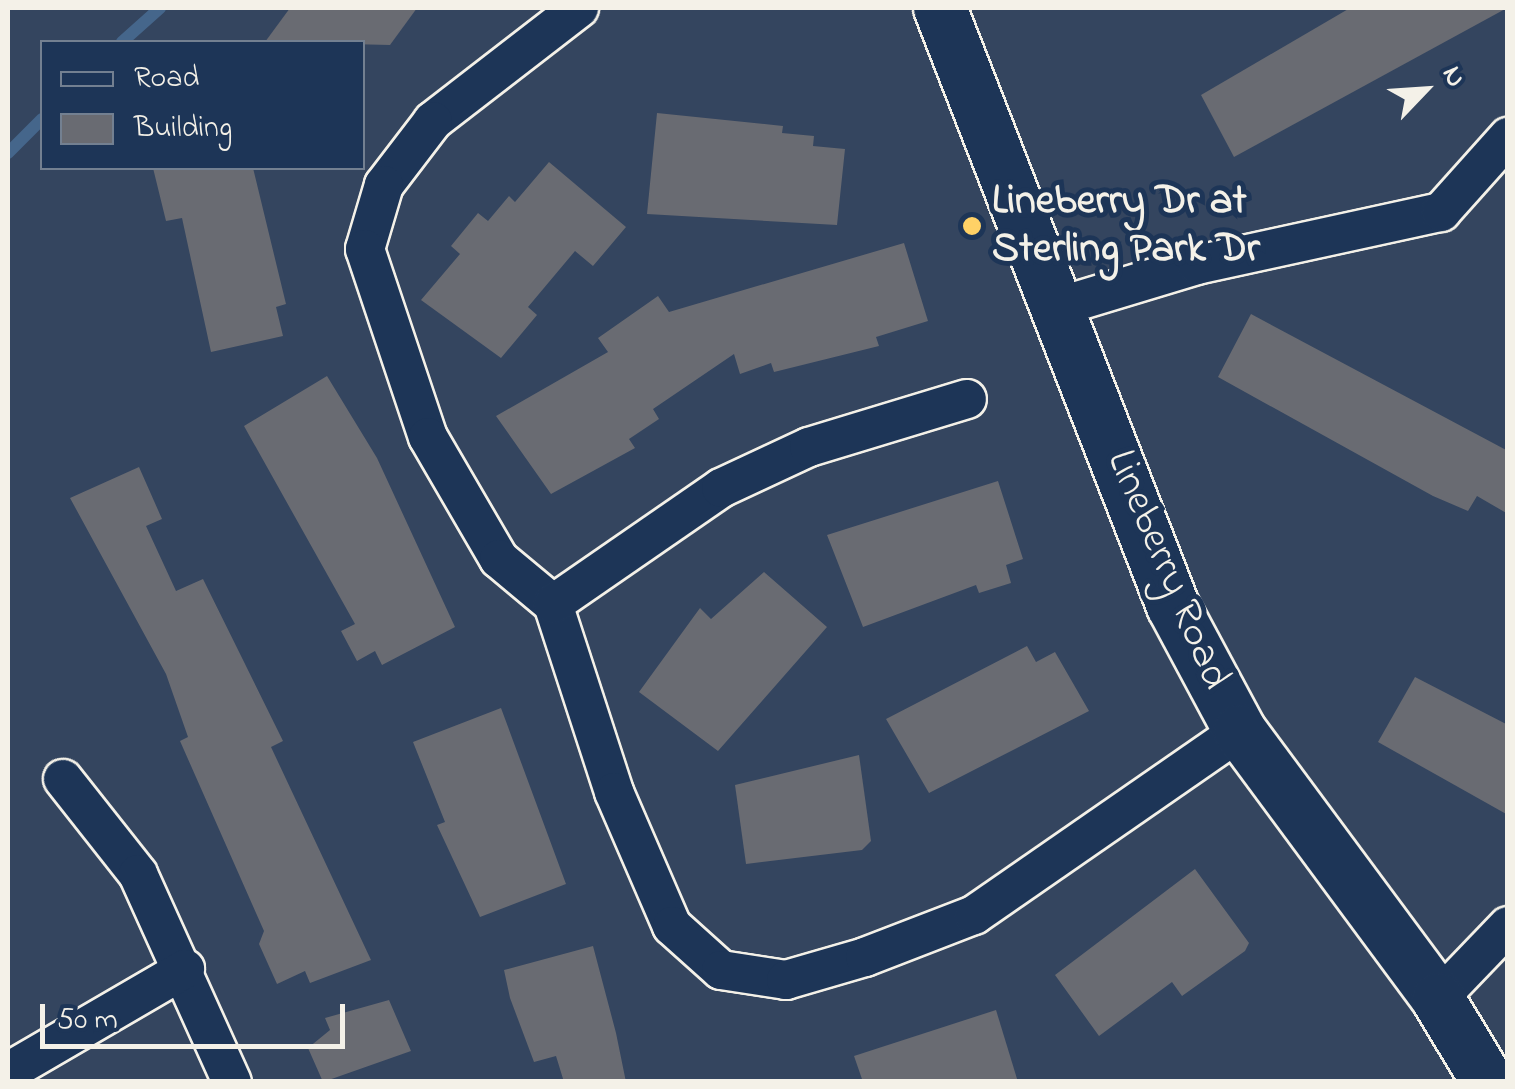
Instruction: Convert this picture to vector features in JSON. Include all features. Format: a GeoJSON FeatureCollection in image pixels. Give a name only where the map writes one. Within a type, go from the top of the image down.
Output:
{"type":"FeatureCollection","features":[{"type":"Feature","properties":{"kind":"street"},"geometry":{"type":"LineString","coordinates":[[579,8],[432,121],[384,185],[366,248],[428,436],[499,558],[553,604],[650,880],[672,926],[721,970],[786,980],[974,915],[1240,731]]}},
{"type":"Feature","properties":{"kind":"street","name":"Lineberry Road"},"geometry":{"type":"LineString","coordinates":[[940,8],[1061,306],[1173,606],[1240,731],[1438,998],[1488,1082]]}},
{"type":"Feature","properties":{"kind":"street"},"geometry":{"type":"LineString","coordinates":[[1061,306],[1197,264],[1441,212],[1508,137]]}},
{"type":"Feature","properties":{"kind":"street"},"geometry":{"type":"LineString","coordinates":[[553,604],[721,488],[809,448],[967,399]]}},
{"type":"Feature","properties":{"kind":"street"},"geometry":{"type":"LineString","coordinates":[[63,779],[138,874],[185,969],[232,1082]]}},
{"type":"Feature","properties":{"kind":"street"},"geometry":{"type":"LineString","coordinates":[[1438,998],[1508,926]]}},
{"type":"Feature","properties":{"kind":"street"},"geometry":{"type":"LineString","coordinates":[[8,1072],[185,969]]}},
{"type":"Feature","properties":{"kind":"building"},"geometry":{"type":"Polygon","coordinates":[[[290,8],[417,8],[390,45],[365,44],[365,40],[266,40],[290,8]]]}},
{"type":"Feature","properties":{"kind":"building"},"geometry":{"type":"Polygon","coordinates":[[[1350,8],[1507,8],[1234,157],[1201,95],[1350,8]]]}},
{"type":"Feature","properties":{"kind":"building"},"geometry":{"type":"Polygon","coordinates":[[[657,113],[783,126],[782,133],[814,136],[813,146],[845,149],[837,225],[647,214],[657,113]]]}},
{"type":"Feature","properties":{"kind":"building"},"geometry":{"type":"Polygon","coordinates":[[[549,162],[626,227],[593,266],[575,251],[528,307],[537,315],[501,358],[421,300],[460,254],[451,246],[478,213],[488,221],[509,196],[515,202],[549,162]]]}},
{"type":"Feature","properties":{"kind":"building"},"geometry":{"type":"Polygon","coordinates":[[[153,170],[253,170],[286,304],[276,307],[283,336],[211,352],[182,218],[166,221],[153,170]]]}},
{"type":"Feature","properties":{"kind":"building"},"geometry":{"type":"Polygon","coordinates":[[[904,243],[928,321],[876,337],[879,346],[774,372],[771,363],[740,374],[734,354],[653,409],[659,419],[629,439],[635,448],[551,494],[496,416],[608,352],[598,338],[658,296],[669,312],[904,243]]]}},
{"type":"Feature","properties":{"kind":"building"},"geometry":{"type":"Polygon","coordinates":[[[1251,314],[1508,451],[1508,514],[1477,496],[1468,511],[1433,496],[1218,377],[1251,314]]]}},
{"type":"Feature","properties":{"kind":"building"},"geometry":{"type":"Polygon","coordinates":[[[327,376],[377,458],[455,627],[382,665],[375,651],[357,661],[341,631],[355,624],[244,426],[327,376]]]}},
{"type":"Feature","properties":{"kind":"building"},"geometry":{"type":"Polygon","coordinates":[[[139,467],[162,519],[146,526],[176,591],[203,579],[283,741],[271,747],[371,960],[310,983],[305,971],[277,984],[259,944],[264,931],[180,741],[188,737],[166,674],[70,498],[139,467]]]}},
{"type":"Feature","properties":{"kind":"building"},"geometry":{"type":"Polygon","coordinates":[[[998,481],[1023,559],[1006,565],[1011,583],[979,593],[976,585],[863,627],[827,535],[998,481]]]}},
{"type":"Feature","properties":{"kind":"building"},"geometry":{"type":"Polygon","coordinates":[[[764,572],[827,627],[718,751],[639,692],[700,608],[711,619],[764,572]]]}},
{"type":"Feature","properties":{"kind":"building"},"geometry":{"type":"Polygon","coordinates":[[[1027,646],[1036,662],[1055,652],[1089,711],[929,793],[886,719],[1027,646]]]}},
{"type":"Feature","properties":{"kind":"building"},"geometry":{"type":"Polygon","coordinates":[[[1415,677],[1508,725],[1508,815],[1378,742],[1415,677]]]}},
{"type":"Feature","properties":{"kind":"building"},"geometry":{"type":"Polygon","coordinates":[[[501,708],[566,884],[480,917],[437,825],[445,822],[413,742],[501,708]]]}},
{"type":"Feature","properties":{"kind":"building"},"geometry":{"type":"Polygon","coordinates":[[[859,755],[871,841],[862,850],[746,864],[735,785],[859,755]]]}},
{"type":"Feature","properties":{"kind":"building"},"geometry":{"type":"Polygon","coordinates":[[[1195,869],[1249,943],[1245,951],[1182,996],[1172,982],[1099,1036],[1055,975],[1195,869]]]}},
{"type":"Feature","properties":{"kind":"building"},"geometry":{"type":"Polygon","coordinates":[[[593,946],[626,1082],[564,1082],[556,1056],[534,1062],[510,998],[504,970],[593,946]]]}},
{"type":"Feature","properties":{"kind":"building"},"geometry":{"type":"Polygon","coordinates":[[[389,1000],[411,1051],[323,1082],[308,1048],[330,1030],[325,1018],[389,1000]]]}},
{"type":"Feature","properties":{"kind":"building"},"geometry":{"type":"Polygon","coordinates":[[[996,1010],[1018,1082],[863,1082],[854,1056],[996,1010]]]}},
{"type":"Feature","properties":{"kind":"waterway"},"geometry":{"type":"LineString","coordinates":[[124,40],[160,8]]}},
{"type":"Feature","properties":{"kind":"waterway"},"geometry":{"type":"LineString","coordinates":[[8,153],[40,121]]}},
{"type":"Feature","properties":{"kind":"place","name":"Lineberry Dr at Sterling Park Dr"},"geometry":{"type":"Point","coordinates":[972,226]}}]}
